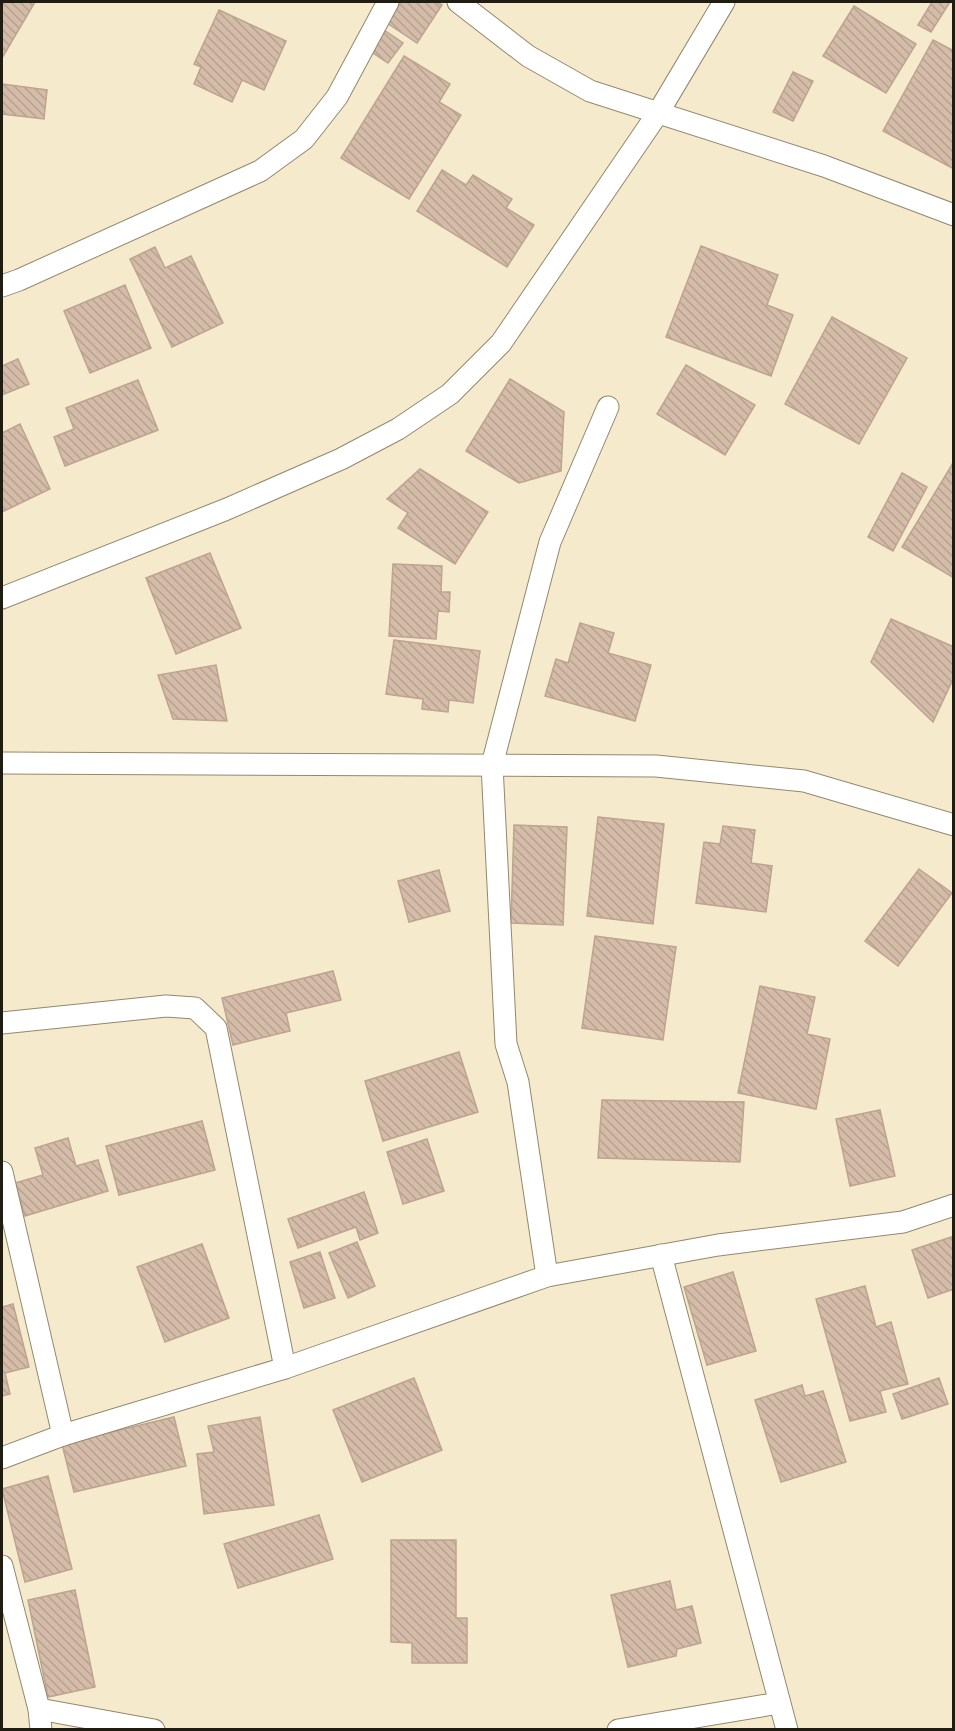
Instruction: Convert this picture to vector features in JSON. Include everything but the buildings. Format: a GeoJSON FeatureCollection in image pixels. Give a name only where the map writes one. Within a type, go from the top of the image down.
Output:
{"type":"FeatureCollection","features":[{"type":"Feature","properties":{"kind":"street"},"geometry":{"type":"LineString","coordinates":[[2,286],[260,171],[304,139],[337,97],[388,2]]}},
{"type":"Feature","properties":{"kind":"street"},"geometry":{"type":"LineString","coordinates":[[458,2],[528,56],[590,91],[824,166],[954,215]]}},
{"type":"Feature","properties":{"kind":"street"},"geometry":{"type":"LineString","coordinates":[[2,598],[227,509],[341,459],[398,429],[450,394],[501,343],[658,113],[724,2]]}},
{"type":"Feature","properties":{"kind":"street"},"geometry":{"type":"LineString","coordinates":[[547,1276],[518,1082],[506,1044],[492,765],[550,542],[608,406]]}},
{"type":"Feature","properties":{"kind":"street"},"geometry":{"type":"LineString","coordinates":[[2,763],[656,766],[804,781],[954,825]]}},
{"type":"Feature","properties":{"kind":"street"},"geometry":{"type":"LineString","coordinates":[[2,1023],[166,1006],[195,1008],[216,1028],[285,1368]]}},
{"type":"Feature","properties":{"kind":"street"},"geometry":{"type":"LineString","coordinates":[[2,1172],[63,1435]]}},
{"type":"Feature","properties":{"kind":"street"},"geometry":{"type":"LineString","coordinates":[[2,1458],[63,1435],[285,1368],[547,1276],[718,1245],[903,1222],[954,1205]]}},
{"type":"Feature","properties":{"kind":"street"},"geometry":{"type":"LineString","coordinates":[[661,1255],[787,1730]]}},
{"type":"Feature","properties":{"kind":"street"},"geometry":{"type":"LineString","coordinates":[[2,1566],[40,1719],[154,1730]]}},
{"type":"Feature","properties":{"kind":"street"},"geometry":{"type":"LineString","coordinates":[[618,1730],[779,1703]]}}]}
